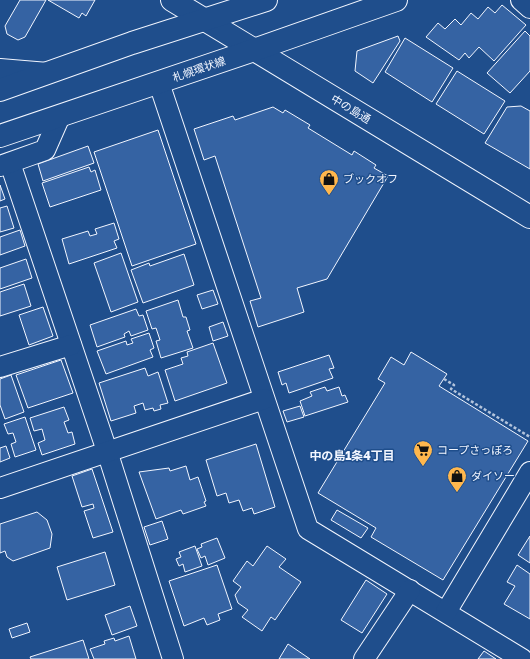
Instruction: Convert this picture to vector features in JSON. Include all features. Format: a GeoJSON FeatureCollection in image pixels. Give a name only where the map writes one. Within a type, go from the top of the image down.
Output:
{"type":"FeatureCollection","features":[{"type":"Feature","properties":{"kind":"main road","name":"中の島通"},"geometry":{"type":"LineString","coordinates":[[172,0],[530,217]]}},
{"type":"Feature","properties":{"kind":"main road"},"geometry":{"type":"LineString","coordinates":[[0,90],[132,43],[266,0]]}},
{"type":"Feature","properties":{"kind":"main road","name":"札幌環状線"},"geometry":{"type":"LineString","coordinates":[[0,136],[159,83],[396,0]]}},
{"type":"Feature","properties":{"kind":"street"},"geometry":{"type":"LineString","coordinates":[[521,0],[530,8]]}},
{"type":"Feature","properties":{"kind":"street"},"geometry":{"type":"LineString","coordinates":[[0,69],[49,73]]}},
{"type":"Feature","properties":{"kind":"street"},"geometry":{"type":"LineString","coordinates":[[159,83],[308,529],[522,659]]}},
{"type":"Feature","properties":{"kind":"street"},"geometry":{"type":"LineString","coordinates":[[60,116],[45,150],[5,164],[71,345],[107,451],[173,659]]}},
{"type":"Feature","properties":{"kind":"street"},"geometry":{"type":"LineString","coordinates":[[0,368],[71,345]]}},
{"type":"Feature","properties":{"kind":"street"},"geometry":{"type":"LineString","coordinates":[[0,488],[264,399]]}},
{"type":"Feature","properties":{"kind":"street"},"geometry":{"type":"LineString","coordinates":[[446,612],[530,472]]}},
{"type":"Feature","properties":{"kind":"street"},"geometry":{"type":"LineString","coordinates":[[364,659],[410,590]]}},
{"type":"Feature","properties":{"kind":"path"},"geometry":{"type":"LineString","coordinates":[[444,379],[454,385],[451,390],[530,437]]}},
{"type":"Feature","properties":{"kind":"building"},"geometry":{"type":"Polygon","coordinates":[[[20,0],[46,0],[25,37],[18,40],[7,34],[5,26],[20,0]]]}},
{"type":"Feature","properties":{"kind":"building"},"geometry":{"type":"Polygon","coordinates":[[[48,0],[95,0],[86,16],[82,13],[79,18],[48,0]]]}},
{"type":"Feature","properties":{"kind":"building"},"geometry":{"type":"Polygon","coordinates":[[[502,5],[526,25],[494,61],[479,47],[469,58],[465,53],[459,60],[426,37],[438,23],[445,29],[455,19],[461,25],[471,13],[478,19],[488,7],[495,13],[502,5]]]}},
{"type":"Feature","properties":{"kind":"building"},"geometry":{"type":"Polygon","coordinates":[[[525,31],[530,36],[530,71],[510,93],[487,73],[525,31]]]}},
{"type":"Feature","properties":{"kind":"building"},"geometry":{"type":"Polygon","coordinates":[[[398,36],[400,41],[373,83],[355,71],[357,51],[398,36]]]}},
{"type":"Feature","properties":{"kind":"building"},"geometry":{"type":"Polygon","coordinates":[[[405,38],[453,68],[432,102],[385,72],[405,38]]]}},
{"type":"Feature","properties":{"kind":"building"},"geometry":{"type":"Polygon","coordinates":[[[457,71],[505,101],[484,134],[436,104],[457,71]]]}},
{"type":"Feature","properties":{"kind":"building"},"geometry":{"type":"Polygon","coordinates":[[[521,106],[530,111],[530,169],[485,143],[507,107],[521,106]]]}},
{"type":"Feature","properties":{"kind":"building"},"geometry":{"type":"Polygon","coordinates":[[[273,107],[283,113],[285,110],[310,125],[308,128],[352,155],[354,151],[376,165],[374,168],[388,176],[327,279],[297,288],[304,312],[258,327],[250,301],[261,298],[215,156],[204,160],[194,129],[233,116],[235,120],[273,107]]]}},
{"type":"Feature","properties":{"kind":"building"},"geometry":{"type":"Polygon","coordinates":[[[158,130],[196,244],[132,266],[94,152],[158,130]]]}},
{"type":"Feature","properties":{"kind":"building"},"geometry":{"type":"Polygon","coordinates":[[[88,146],[94,163],[43,181],[38,164],[88,146]]]}},
{"type":"Feature","properties":{"kind":"building"},"geometry":{"type":"Polygon","coordinates":[[[89,167],[91,172],[95,170],[101,190],[50,207],[42,183],[89,167]]]}},
{"type":"Feature","properties":{"kind":"building"},"geometry":{"type":"Polygon","coordinates":[[[0,185],[5,199],[0,201],[0,185]]]}},
{"type":"Feature","properties":{"kind":"building"},"geometry":{"type":"Polygon","coordinates":[[[7,206],[14,228],[0,232],[0,208],[7,206]]]}},
{"type":"Feature","properties":{"kind":"building"},"geometry":{"type":"Polygon","coordinates":[[[114,223],[119,239],[114,241],[117,248],[69,264],[62,239],[88,231],[90,236],[97,234],[95,229],[114,223]]]}},
{"type":"Feature","properties":{"kind":"building"},"geometry":{"type":"Polygon","coordinates":[[[20,230],[25,246],[0,255],[0,237],[20,230]]]}},
{"type":"Feature","properties":{"kind":"building"},"geometry":{"type":"Polygon","coordinates":[[[121,253],[138,302],[111,312],[94,263],[121,253]]]}},
{"type":"Feature","properties":{"kind":"building"},"geometry":{"type":"Polygon","coordinates":[[[184,254],[194,285],[143,303],[131,270],[149,263],[150,266],[184,254]]]}},
{"type":"Feature","properties":{"kind":"building"},"geometry":{"type":"Polygon","coordinates":[[[26,259],[32,278],[0,289],[0,268],[26,259]]]}},
{"type":"Feature","properties":{"kind":"building"},"geometry":{"type":"Polygon","coordinates":[[[24,284],[31,306],[0,316],[0,292],[24,284]]]}},
{"type":"Feature","properties":{"kind":"building"},"geometry":{"type":"Polygon","coordinates":[[[213,290],[218,304],[202,309],[197,295],[213,290]]]}},
{"type":"Feature","properties":{"kind":"building"},"geometry":{"type":"Polygon","coordinates":[[[178,300],[183,317],[186,317],[190,330],[187,331],[193,348],[161,358],[156,341],[160,340],[156,328],[152,329],[146,311],[178,300]]]}},
{"type":"Feature","properties":{"kind":"building"},"geometry":{"type":"Polygon","coordinates":[[[43,307],[53,336],[29,345],[19,315],[43,307]]]}},
{"type":"Feature","properties":{"kind":"building"},"geometry":{"type":"Polygon","coordinates":[[[136,309],[139,316],[143,315],[148,330],[131,336],[129,331],[124,334],[125,337],[97,347],[90,325],[136,309]]]}},
{"type":"Feature","properties":{"kind":"building"},"geometry":{"type":"Polygon","coordinates":[[[223,322],[228,336],[213,341],[209,327],[223,322]]]}},
{"type":"Feature","properties":{"kind":"building"},"geometry":{"type":"Polygon","coordinates":[[[149,333],[154,348],[150,350],[153,357],[106,374],[97,351],[126,341],[127,345],[133,343],[131,339],[149,333]]]}},
{"type":"Feature","properties":{"kind":"building"},"geometry":{"type":"Polygon","coordinates":[[[213,343],[227,383],[175,401],[165,370],[183,364],[181,358],[188,356],[187,352],[213,343]]]}},
{"type":"Feature","properties":{"kind":"building","name":"コープさっぽろ"},"geometry":{"type":"Polygon","coordinates":[[[411,352],[447,374],[439,386],[528,441],[443,580],[371,537],[376,528],[318,493],[385,383],[378,379],[391,357],[404,365],[411,352]]]}},
{"type":"Feature","properties":{"kind":"building"},"geometry":{"type":"Polygon","coordinates":[[[329,355],[334,368],[329,369],[333,378],[289,393],[286,383],[282,385],[278,372],[329,355]]]}},
{"type":"Feature","properties":{"kind":"building"},"geometry":{"type":"Polygon","coordinates":[[[61,360],[73,393],[28,408],[16,375],[61,360]]]}},
{"type":"Feature","properties":{"kind":"building"},"geometry":{"type":"Polygon","coordinates":[[[145,368],[148,376],[158,372],[168,403],[160,405],[161,409],[154,411],[153,408],[145,410],[143,403],[134,406],[136,413],[111,421],[99,383],[145,368]]]}},
{"type":"Feature","properties":{"kind":"building"},"geometry":{"type":"Polygon","coordinates":[[[11,375],[24,412],[5,419],[0,405],[0,379],[11,375]]]}},
{"type":"Feature","properties":{"kind":"building"},"geometry":{"type":"Polygon","coordinates":[[[325,387],[327,391],[339,387],[342,396],[345,395],[348,402],[305,416],[300,401],[312,396],[310,392],[325,387]]]}},
{"type":"Feature","properties":{"kind":"building"},"geometry":{"type":"Polygon","coordinates":[[[300,406],[304,417],[287,422],[283,411],[300,406]]]}},
{"type":"Feature","properties":{"kind":"building"},"geometry":{"type":"Polygon","coordinates":[[[64,407],[69,420],[64,422],[68,433],[72,432],[75,444],[42,455],[38,443],[45,440],[42,429],[34,431],[30,418],[64,407]]]}},
{"type":"Feature","properties":{"kind":"building"},"geometry":{"type":"Polygon","coordinates":[[[25,417],[36,450],[15,457],[11,444],[16,442],[13,433],[8,434],[4,424],[25,417]]]}},
{"type":"Feature","properties":{"kind":"building"},"geometry":{"type":"Polygon","coordinates":[[[256,444],[275,507],[254,514],[252,508],[243,511],[239,500],[229,503],[226,493],[217,496],[206,460],[256,444]]]}},
{"type":"Feature","properties":{"kind":"building"},"geometry":{"type":"Polygon","coordinates":[[[6,446],[10,458],[0,462],[0,448],[6,446]]]}},
{"type":"Feature","properties":{"kind":"building"},"geometry":{"type":"Polygon","coordinates":[[[186,466],[190,480],[198,477],[206,501],[204,502],[206,506],[183,514],[181,510],[156,519],[139,472],[169,468],[170,471],[186,466]]]}},
{"type":"Feature","properties":{"kind":"building"},"geometry":{"type":"Polygon","coordinates":[[[92,469],[113,532],[93,538],[84,511],[94,508],[93,504],[82,507],[72,476],[92,469]]]}},
{"type":"Feature","properties":{"kind":"building"},"geometry":{"type":"Polygon","coordinates":[[[337,510],[368,528],[361,538],[331,520],[337,510]]]}},
{"type":"Feature","properties":{"kind":"building"},"geometry":{"type":"Polygon","coordinates":[[[37,512],[47,520],[52,534],[50,548],[13,561],[7,557],[5,551],[0,553],[0,524],[37,512]]]}},
{"type":"Feature","properties":{"kind":"building"},"geometry":{"type":"Polygon","coordinates":[[[162,521],[168,539],[150,545],[144,527],[162,521]]]}},
{"type":"Feature","properties":{"kind":"building"},"geometry":{"type":"Polygon","coordinates":[[[530,536],[530,563],[518,555],[530,536]]]}},
{"type":"Feature","properties":{"kind":"building"},"geometry":{"type":"Polygon","coordinates":[[[217,538],[225,558],[208,565],[205,556],[201,558],[197,549],[202,547],[201,544],[217,538]]]}},
{"type":"Feature","properties":{"kind":"building"},"geometry":{"type":"Polygon","coordinates":[[[195,546],[202,566],[185,572],[183,564],[179,566],[176,559],[181,557],[179,552],[195,546]]]}},
{"type":"Feature","properties":{"kind":"building"},"geometry":{"type":"Polygon","coordinates":[[[267,546],[286,559],[279,567],[301,582],[275,620],[271,617],[262,631],[242,617],[248,610],[238,603],[235,595],[241,587],[233,581],[247,561],[253,566],[267,546]]]}},
{"type":"Feature","properties":{"kind":"building"},"geometry":{"type":"Polygon","coordinates":[[[105,552],[115,585],[67,600],[57,567],[105,552]]]}},
{"type":"Feature","properties":{"kind":"building"},"geometry":{"type":"Polygon","coordinates":[[[217,565],[232,609],[218,614],[220,620],[207,625],[204,618],[184,626],[169,581],[217,565]]]}},
{"type":"Feature","properties":{"kind":"building"},"geometry":{"type":"Polygon","coordinates":[[[517,565],[530,574],[530,619],[504,604],[515,586],[507,582],[517,565]]]}},
{"type":"Feature","properties":{"kind":"building"},"geometry":{"type":"Polygon","coordinates":[[[366,580],[387,594],[362,633],[341,620],[366,580]]]}},
{"type":"Feature","properties":{"kind":"building"},"geometry":{"type":"Polygon","coordinates":[[[130,606],[137,626],[112,635],[105,615],[130,606]]]}},
{"type":"Feature","properties":{"kind":"building"},"geometry":{"type":"Polygon","coordinates":[[[27,623],[30,632],[12,638],[9,629],[27,623]]]}},
{"type":"Feature","properties":{"kind":"building"},"geometry":{"type":"Polygon","coordinates":[[[129,636],[136,659],[94,659],[90,649],[105,644],[104,641],[114,638],[115,641],[129,636]]]}},
{"type":"Feature","properties":{"kind":"building"},"geometry":{"type":"Polygon","coordinates":[[[83,640],[89,659],[31,659],[30,657],[83,640]]]}},
{"type":"Feature","properties":{"kind":"building"},"geometry":{"type":"Polygon","coordinates":[[[288,644],[310,659],[279,659],[288,644]]]}},
{"type":"Feature","properties":{"kind":"building"},"geometry":{"type":"Polygon","coordinates":[[[484,651],[496,659],[478,659],[484,651]]]}},
{"type":"Feature","properties":{"kind":"place","name":"ブックオフ"},"geometry":{"type":"Point","coordinates":[329,196]}},
{"type":"Feature","properties":{"kind":"place","name":"コープさっぽろ"},"geometry":{"type":"Point","coordinates":[423,467]}},
{"type":"Feature","properties":{"kind":"place","name":"ダイソー"},"geometry":{"type":"Point","coordinates":[457,493]}},
{"type":"Feature","properties":{"kind":"district","name":"中の島1条4丁目"},"geometry":{"type":"Point","coordinates":[352,456]}}]}
